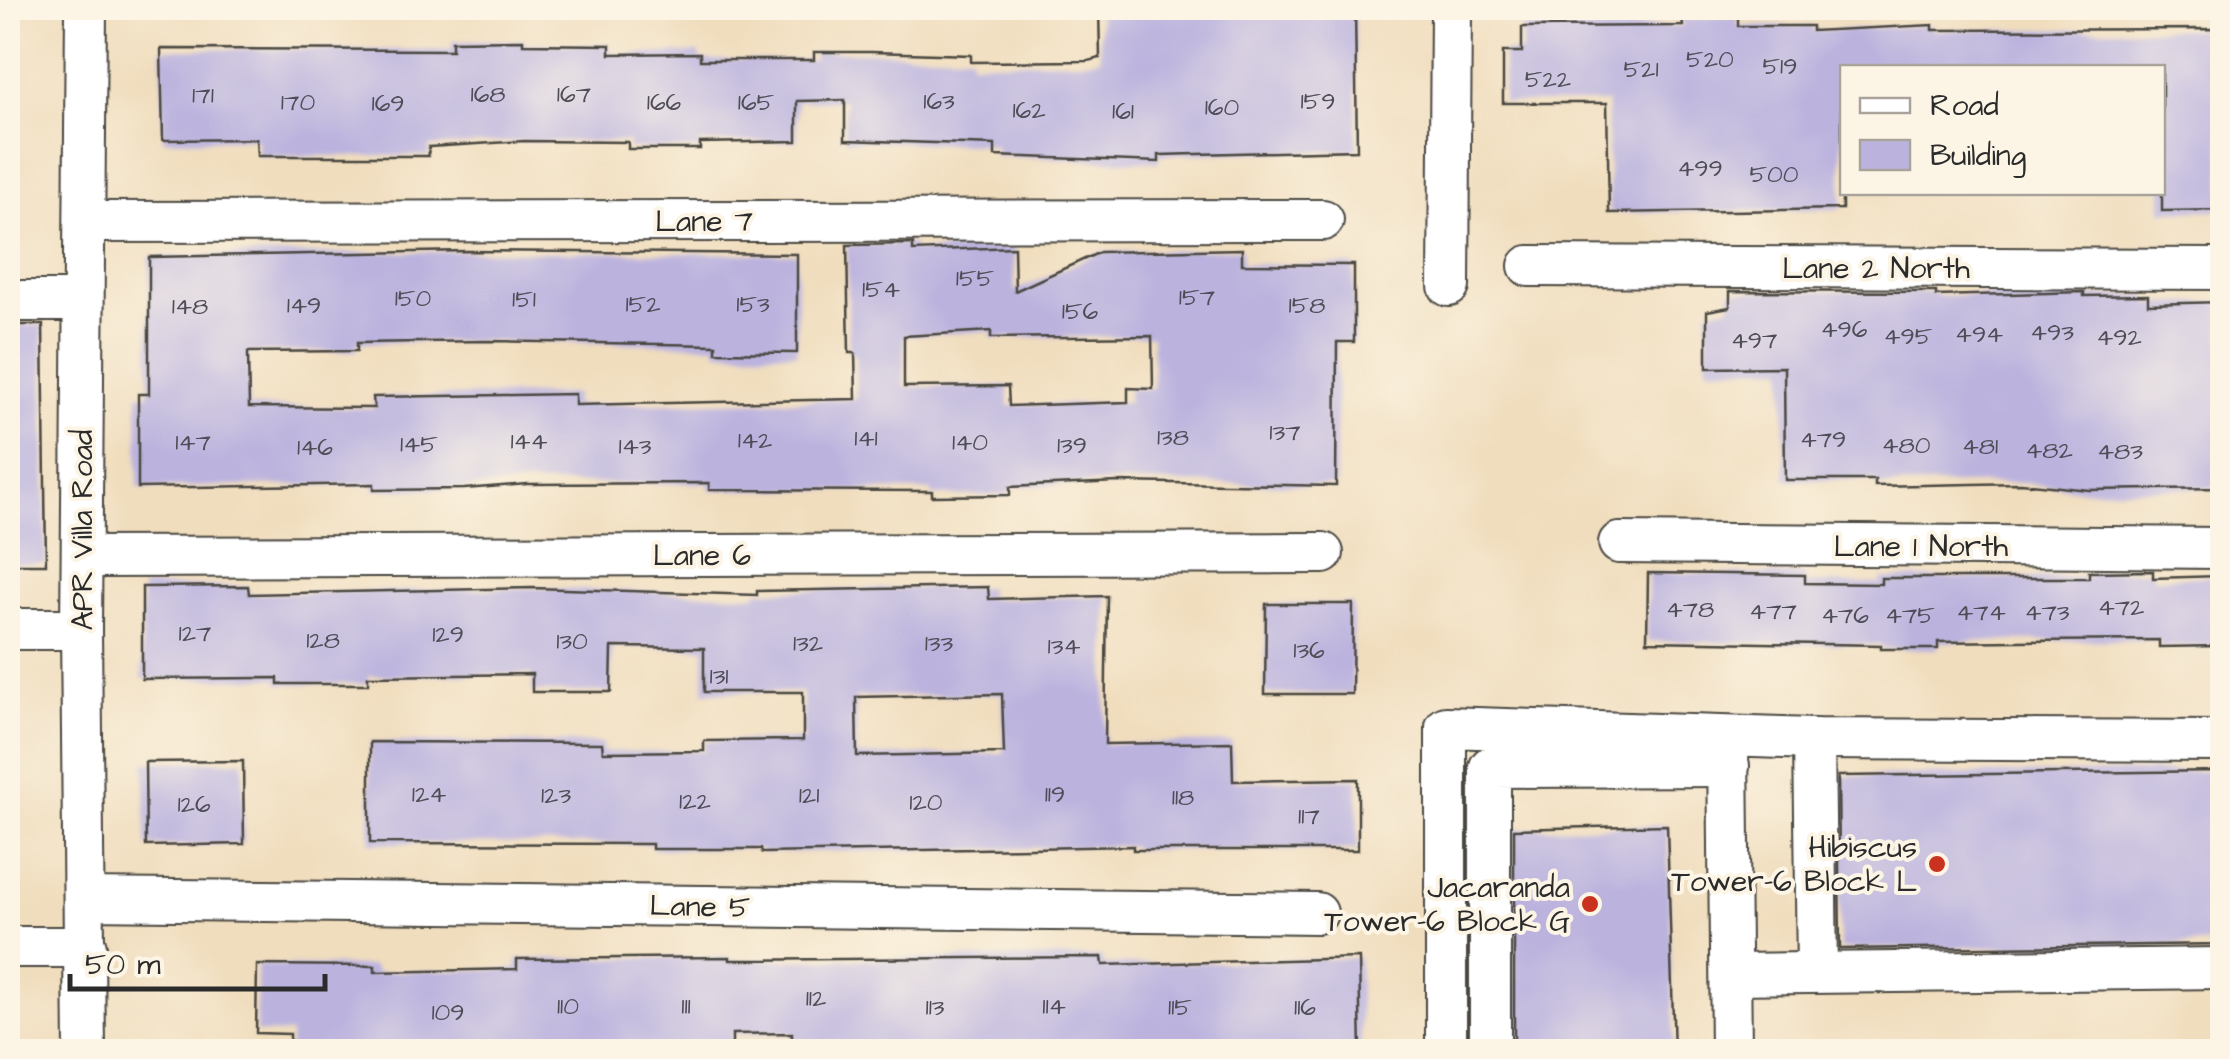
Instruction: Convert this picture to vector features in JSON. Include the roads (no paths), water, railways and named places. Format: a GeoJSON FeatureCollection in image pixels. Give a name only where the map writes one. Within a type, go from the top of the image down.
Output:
{"type":"FeatureCollection","features":[{"type":"Feature","properties":{"kind":"street","name":"APR Villa Road"},"geometry":{"type":"LineString","coordinates":[[85,1052],[81,629],[86,8]]}},
{"type":"Feature","properties":{"kind":"street"},"geometry":{"type":"LineString","coordinates":[[1449,286],[1451,8]]}},
{"type":"Feature","properties":{"kind":"street","name":"Lane 7"},"geometry":{"type":"LineString","coordinates":[[85,222],[1323,220]]}},
{"type":"Feature","properties":{"kind":"street","name":"Lane 2 North"},"geometry":{"type":"LineString","coordinates":[[1529,266],[2222,269]]}},
{"type":"Feature","properties":{"kind":"street"},"geometry":{"type":"LineString","coordinates":[[8,301],[83,301]]}},
{"type":"Feature","properties":{"kind":"street","name":"Lane 1 North"},"geometry":{"type":"LineString","coordinates":[[1619,543],[2222,548]]}},
{"type":"Feature","properties":{"kind":"street","name":"Lane 6"},"geometry":{"type":"LineString","coordinates":[[82,557],[1323,553]]}},
{"type":"Feature","properties":{"kind":"street"},"geometry":{"type":"LineString","coordinates":[[8,629],[81,629]]}},
{"type":"Feature","properties":{"kind":"street"},"geometry":{"type":"LineString","coordinates":[[1446,1052],[1446,728],[1729,752]]}},
{"type":"Feature","properties":{"kind":"street"},"geometry":{"type":"LineString","coordinates":[[1814,740],[1817,972]]}},
{"type":"Feature","properties":{"kind":"street"},"geometry":{"type":"LineString","coordinates":[[1490,1052],[1490,767],[1729,752],[1814,740],[2222,741]]}},
{"type":"Feature","properties":{"kind":"street"},"geometry":{"type":"LineString","coordinates":[[1729,752],[1731,1052]]}},
{"type":"Feature","properties":{"kind":"street","name":"Lane 5"},"geometry":{"type":"LineString","coordinates":[[84,898],[1317,914]]}},
{"type":"Feature","properties":{"kind":"street"},"geometry":{"type":"LineString","coordinates":[[8,948],[86,946]]}},
{"type":"Feature","properties":{"kind":"street"},"geometry":{"type":"LineString","coordinates":[[1730,974],[2222,968]]}},
{"type":"Feature","properties":{"kind":"place","name":"Hibiscus Tower-6 Block L"},"geometry":{"type":"Point","coordinates":[1937,864]}},
{"type":"Feature","properties":{"kind":"place","name":"Jacaranda Tower-6 Block G"},"geometry":{"type":"Point","coordinates":[1590,904]}}]}
